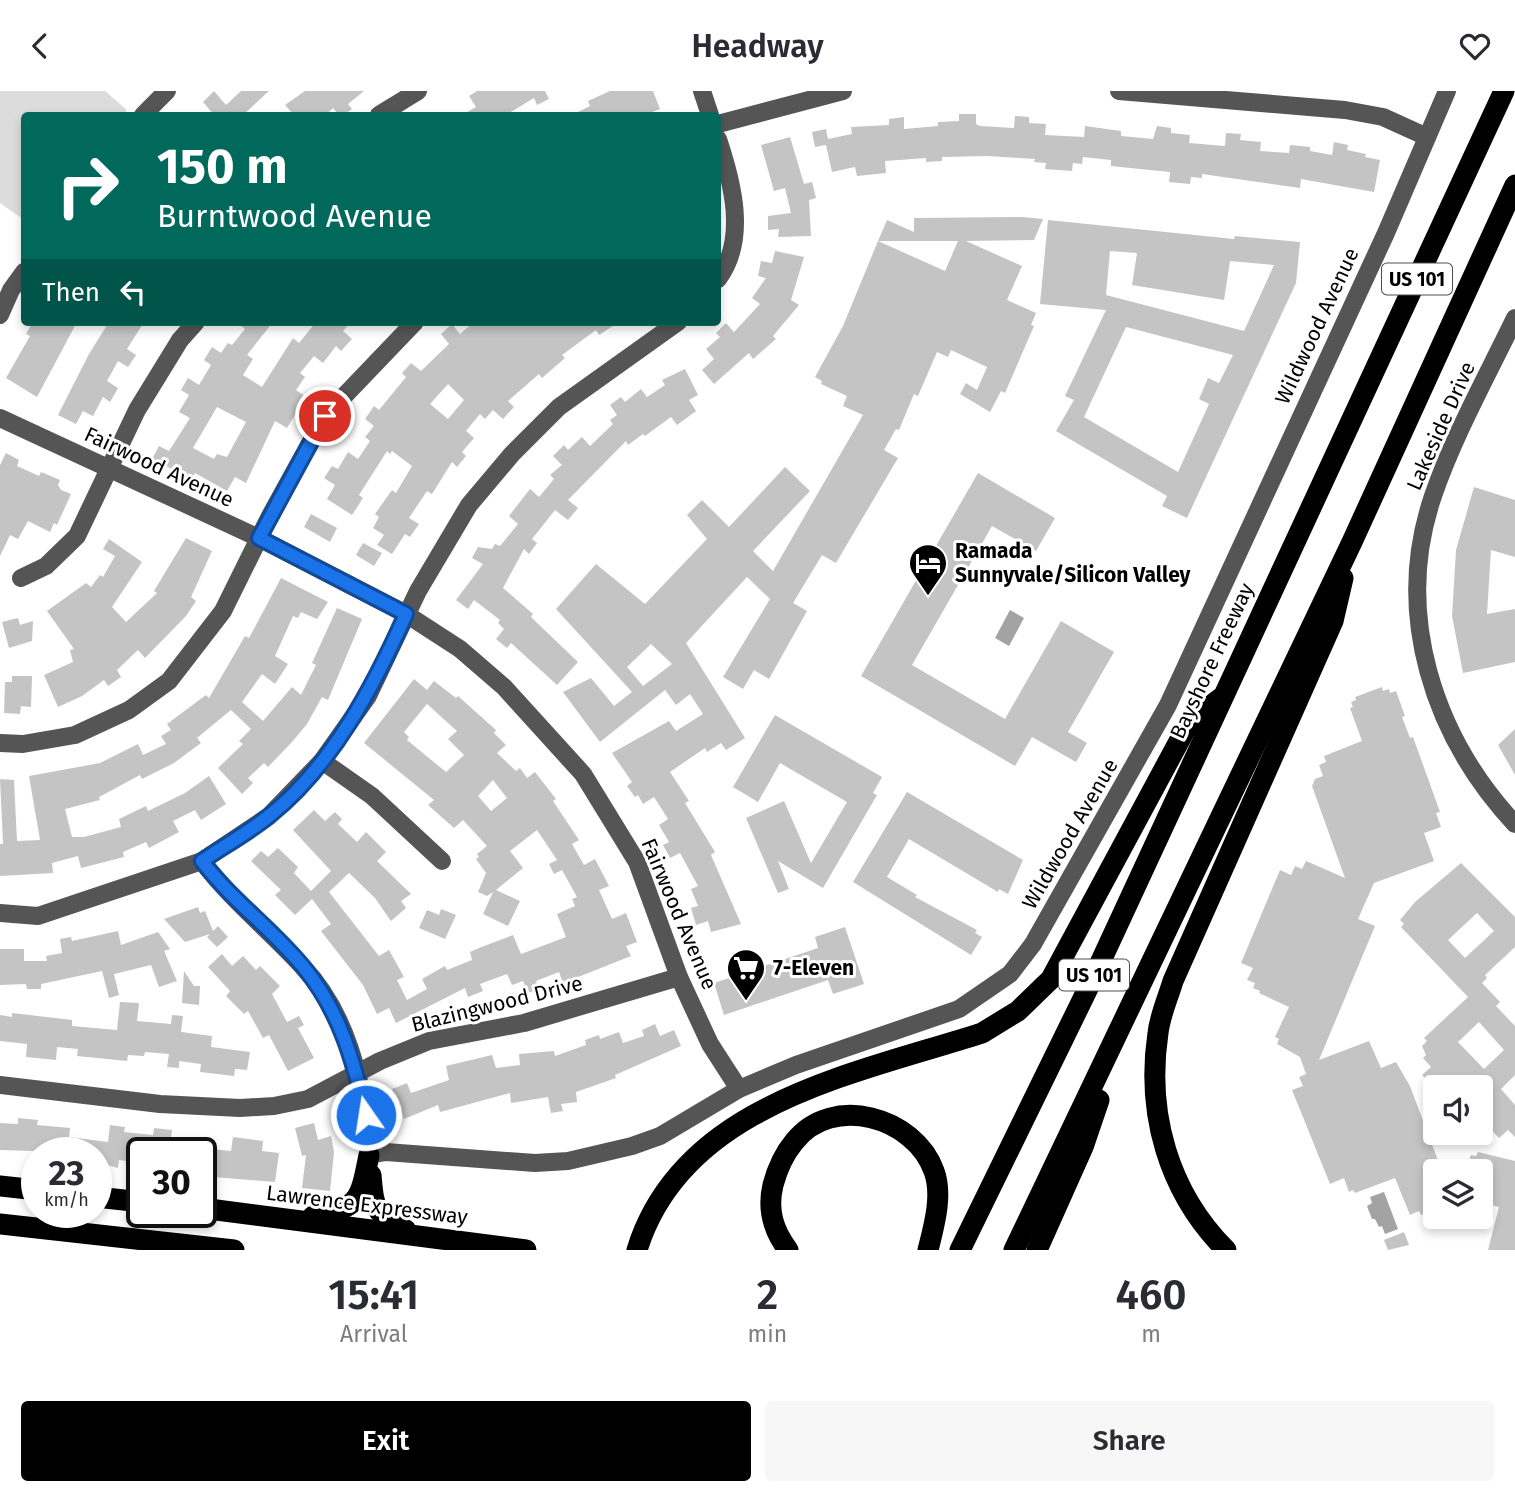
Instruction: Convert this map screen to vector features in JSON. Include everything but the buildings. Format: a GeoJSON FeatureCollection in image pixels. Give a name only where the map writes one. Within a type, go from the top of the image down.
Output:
{"type":"FeatureCollection","features":[{"type":"Feature","properties":{"kind":"highway","name":"Bayshore Freeway"},"geometry":{"type":"LineString","coordinates":[[960,1250],[1094,976],[1504,91]]}},
{"type":"Feature","properties":{"kind":"highway","name":"US 101"},"geometry":{"type":"LineString","coordinates":[[1014,1250],[1352,542],[1515,185]]}},
{"type":"Feature","properties":{"kind":"highway"},"geometry":{"type":"LineString","coordinates":[[1226,1250],[1185,1200],[1162,1144],[1154,1078],[1158,1031],[1173,981],[1333,621],[1352,542]]}},
{"type":"Feature","properties":{"kind":"highway"},"geometry":{"type":"LineString","coordinates":[[637,1250],[647,1224],[668,1186],[698,1154],[745,1119],[781,1100],[982,1033],[1003,1023],[1039,993],[1051,979],[1077,933],[1190,721],[1223,697]]}},
{"type":"Feature","properties":{"kind":"highway"},"geometry":{"type":"LineString","coordinates":[[1037,1250],[1083,1147],[1134,1002]]}},
{"type":"Feature","properties":{"kind":"highway"},"geometry":{"type":"LineString","coordinates":[[788,1250],[777,1236],[772,1221],[771,1194],[777,1170],[795,1140],[821,1122],[849,1115],[878,1118],[902,1130],[925,1150],[936,1173],[937,1198],[928,1250]]}},
{"type":"Feature","properties":{"kind":"highway"},"geometry":{"type":"LineString","coordinates":[[293,1220],[337,1212],[352,1206],[361,1194],[369,1155]]}},
{"type":"Feature","properties":{"kind":"highway"},"geometry":{"type":"LineString","coordinates":[[369,1155],[373,1206],[382,1218],[417,1237]]}},
{"type":"Feature","properties":{"kind":"highway"},"geometry":{"type":"LineString","coordinates":[[0,1186],[21,1188]]}},
{"type":"Feature","properties":{"kind":"highway","name":"Lawrence Expressway"},"geometry":{"type":"LineString","coordinates":[[217,1210],[526,1250]]}},
{"type":"Feature","properties":{"kind":"highway"},"geometry":{"type":"LineString","coordinates":[[0,1224],[234,1250]]}},
{"type":"Feature","properties":{"kind":"street"},"geometry":{"type":"LineString","coordinates":[[146,112],[167,91]]}},
{"type":"Feature","properties":{"kind":"street"},"geometry":{"type":"LineString","coordinates":[[384,112],[418,91]]}},
{"type":"Feature","properties":{"kind":"street"},"geometry":{"type":"LineString","coordinates":[[702,91],[709,112]]}},
{"type":"Feature","properties":{"kind":"street"},"geometry":{"type":"LineString","coordinates":[[721,123],[843,91]]}},
{"type":"Feature","properties":{"kind":"street"},"geometry":{"type":"LineString","coordinates":[[1119,91],[1345,110],[1382,117],[1427,137]]}},
{"type":"Feature","properties":{"kind":"street","name":"Wildwood Avenue"},"geometry":{"type":"LineString","coordinates":[[369,1155],[386,1152],[536,1163],[568,1161],[632,1146],[660,1136],[739,1089],[831,1052],[959,1009],[1010,974],[1032,944],[1168,705],[1447,91]]}},
{"type":"Feature","properties":{"kind":"street"},"geometry":{"type":"LineString","coordinates":[[721,150],[735,201],[733,231],[721,274]]}},
{"type":"Feature","properties":{"kind":"street"},"geometry":{"type":"LineString","coordinates":[[0,315],[11,290],[21,276]]}},
{"type":"Feature","properties":{"kind":"street","name":"Lakeside Drive"},"geometry":{"type":"LineString","coordinates":[[1515,318],[1433,497],[1418,582],[1423,651],[1440,711],[1481,786],[1515,824]]}},
{"type":"Feature","properties":{"kind":"street"},"geometry":{"type":"LineString","coordinates":[[21,578],[46,566],[77,536],[137,409],[180,340],[192,326]]}},
{"type":"Feature","properties":{"kind":"street"},"geometry":{"type":"LineString","coordinates":[[0,743],[23,744],[75,735],[129,711],[169,681],[223,611],[325,416],[411,326]]}},
{"type":"Feature","properties":{"kind":"street"},"geometry":{"type":"LineString","coordinates":[[0,913],[38,916],[202,861],[270,816],[322,761],[368,696],[433,562],[469,505],[512,454],[559,407],[672,326]]}},
{"type":"Feature","properties":{"kind":"street","name":"Fairwood Avenue"},"geometry":{"type":"LineString","coordinates":[[0,418],[259,538],[406,614],[460,649],[504,687],[583,774],[637,862],[679,977],[710,1044],[739,1089]]}},
{"type":"Feature","properties":{"kind":"street"},"geometry":{"type":"LineString","coordinates":[[322,761],[372,796],[442,861]]}},
{"type":"Feature","properties":{"kind":"street"},"geometry":{"type":"LineString","coordinates":[[202,861],[222,888],[305,968],[337,1017],[357,1075],[366,1115],[369,1155]]}},
{"type":"Feature","properties":{"kind":"street","name":"Blazingwood Drive"},"geometry":{"type":"LineString","coordinates":[[0,1085],[160,1104],[240,1108],[274,1106],[308,1099],[380,1061],[429,1041],[524,1023],[679,977]]}},
{"type":"Feature","properties":{"kind":"shaded area"},"geometry":{"type":"Polygon","coordinates":[[[0,91],[105,91],[127,110],[21,112],[21,218],[0,203],[0,91]]]}},
{"type":"Feature","properties":{"kind":"shaded area"},"geometry":{"type":"Polygon","coordinates":[[[1010,610],[1024,618],[1009,646],[995,638],[1010,610]]]}},
{"type":"Feature","properties":{"kind":"shaded area"},"geometry":{"type":"Polygon","coordinates":[[[1384,1192],[1398,1229],[1385,1234],[1382,1226],[1379,1227],[1375,1219],[1372,1219],[1367,1206],[1372,1203],[1370,1197],[1384,1192]]]}},
{"type":"Feature","properties":{"kind":"place","name":"Ramada Sunnyvale/Silicon Valley"},"geometry":{"type":"Point","coordinates":[928,597]}},
{"type":"Feature","properties":{"kind":"place","name":"7-Eleven"},"geometry":{"type":"Point","coordinates":[746,1002]}},
{"type":"Feature","properties":{"kind":"route"},"geometry":{"type":"LineString","coordinates":[[325,416],[259,538],[406,614],[368,696],[322,761],[270,816],[202,861],[222,888],[305,968],[337,1017],[357,1075],[366,1115]]}}]}
